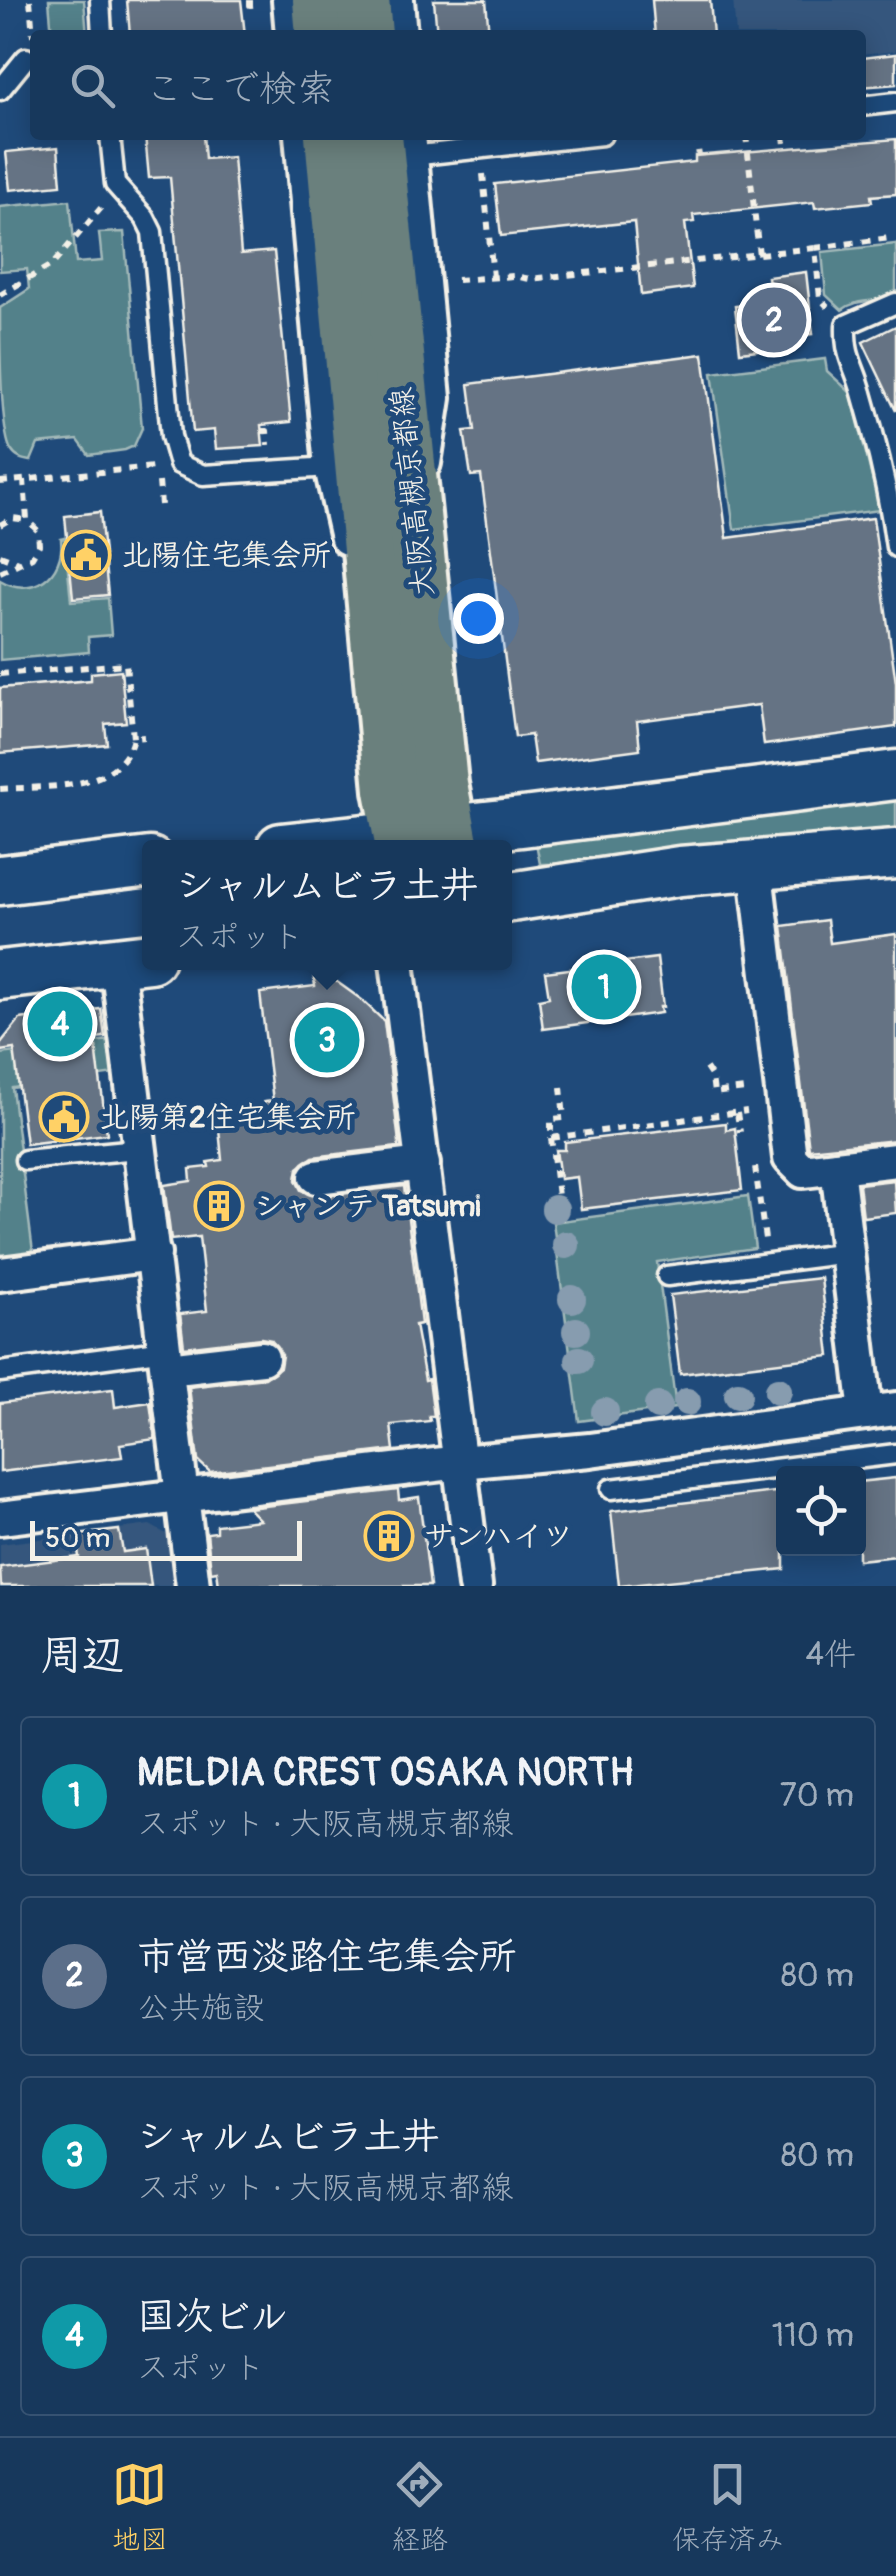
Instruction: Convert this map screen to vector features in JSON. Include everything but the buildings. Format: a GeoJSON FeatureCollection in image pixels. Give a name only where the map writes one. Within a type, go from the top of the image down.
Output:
{"type":"FeatureCollection","features":[{"type":"Feature","properties":{"kind":"main road"},"geometry":{"type":"LineString","coordinates":[[319,0],[322,30]]}},
{"type":"Feature","properties":{"kind":"main road"},"geometry":{"type":"LineString","coordinates":[[362,0],[365,30]]}},
{"type":"Feature","properties":{"kind":"main road","name":"大阪高槻京都線"},"geometry":{"type":"LineString","coordinates":[[331,140],[382,698],[425,840]]}},
{"type":"Feature","properties":{"kind":"main road","name":"大阪高槻京都線"},"geometry":{"type":"LineString","coordinates":[[398,142],[425,840]]}},
{"type":"Feature","properties":{"kind":"street"},"geometry":{"type":"LineString","coordinates":[[289,0],[292,30]]}},
{"type":"Feature","properties":{"kind":"street"},"geometry":{"type":"LineString","coordinates":[[397,0],[400,30]]}},
{"type":"Feature","properties":{"kind":"street"},"geometry":{"type":"LineString","coordinates":[[302,140],[331,467],[382,698]]}},
{"type":"Feature","properties":{"kind":"street"},"geometry":{"type":"LineString","coordinates":[[425,840],[896,775]]}},
{"type":"Feature","properties":{"kind":"street"},"geometry":{"type":"LineString","coordinates":[[512,897],[662,874],[896,854]]}},
{"type":"Feature","properties":{"kind":"street"},"geometry":{"type":"LineString","coordinates":[[0,880],[142,863]]}},
{"type":"Feature","properties":{"kind":"street"},"geometry":{"type":"LineString","coordinates":[[756,864],[790,1158],[802,1171],[896,1160]]}},
{"type":"Feature","properties":{"kind":"street"},"geometry":{"type":"LineString","coordinates":[[0,975],[133,960],[154,1254],[193,1586]]}},
{"type":"Feature","properties":{"kind":"street"},"geometry":{"type":"LineString","coordinates":[[397,970],[475,1586]]}},
{"type":"Feature","properties":{"kind":"street"},"geometry":{"type":"LineString","coordinates":[[316,1177],[424,1164]]}},
{"type":"Feature","properties":{"kind":"street"},"geometry":{"type":"LineString","coordinates":[[0,1518],[590,1450],[881,1411],[848,1253],[837,1167]]}},
{"type":"Feature","properties":{"kind":"street"},"geometry":{"type":"LineString","coordinates":[[0,1274],[154,1254]]}},
{"type":"Feature","properties":{"kind":"street"},"geometry":{"type":"LineString","coordinates":[[167,1360],[262,1358]]}},
{"type":"Feature","properties":{"kind":"lane"},"geometry":{"type":"LineString","coordinates":[[100,0],[102,30]]}},
{"type":"Feature","properties":{"kind":"lane"},"geometry":{"type":"LineString","coordinates":[[0,90],[26,58]]}},
{"type":"Feature","properties":{"kind":"lane"},"geometry":{"type":"LineString","coordinates":[[866,105],[896,102]]}},
{"type":"Feature","properties":{"kind":"lane"},"geometry":{"type":"LineString","coordinates":[[110,140],[113,176],[118,188],[145,218],[152,232],[170,436],[180,464],[202,475],[331,467]]}},
{"type":"Feature","properties":{"kind":"lane"},"geometry":{"type":"LineString","coordinates":[[398,142],[481,148],[555,140]]}},
{"type":"Feature","properties":{"kind":"lane"},"geometry":{"type":"LineString","coordinates":[[896,303],[846,325],[845,352],[861,387],[889,496],[896,547]]}},
{"type":"Feature","properties":{"kind":"lane"},"geometry":{"type":"LineString","coordinates":[[24,1160],[127,1150]]}},
{"type":"Feature","properties":{"kind":"lane"},"geometry":{"type":"LineString","coordinates":[[667,1276],[848,1253]]}},
{"type":"Feature","properties":{"kind":"lane"},"geometry":{"type":"LineString","coordinates":[[0,1372],[167,1360]]}},
{"type":"Feature","properties":{"kind":"lane"},"geometry":{"type":"LineString","coordinates":[[610,1488],[896,1454]]}},
{"type":"Feature","properties":{"kind":"path"},"geometry":{"type":"LineString","coordinates":[[697,140],[699,156]]}},
{"type":"Feature","properties":{"kind":"path"},"geometry":{"type":"LineString","coordinates":[[747,140],[759,255]]}},
{"type":"Feature","properties":{"kind":"path"},"geometry":{"type":"LineString","coordinates":[[784,140],[785,145]]}},
{"type":"Feature","properties":{"kind":"path"},"geometry":{"type":"LineString","coordinates":[[481,148],[494,277]]}},
{"type":"Feature","properties":{"kind":"path"},"geometry":{"type":"LineString","coordinates":[[0,295],[53,264],[118,188]]}},
{"type":"Feature","properties":{"kind":"path"},"geometry":{"type":"LineString","coordinates":[[441,281],[514,276],[530,279],[890,238]]}},
{"type":"Feature","properties":{"kind":"path"},"geometry":{"type":"LineString","coordinates":[[815,248],[820,298],[846,325]]}},
{"type":"Feature","properties":{"kind":"path"},"geometry":{"type":"LineString","coordinates":[[262,431],[267,431],[268,445]]}},
{"type":"Feature","properties":{"kind":"path"},"geometry":{"type":"LineString","coordinates":[[0,482],[180,464]]}},
{"type":"Feature","properties":{"kind":"path"},"geometry":{"type":"LineString","coordinates":[[24,480],[27,520]]}},
{"type":"Feature","properties":{"kind":"path"},"geometry":{"type":"LineString","coordinates":[[0,525],[12,518],[27,520],[38,531],[39,545],[32,557],[0,572]]}},
{"type":"Feature","properties":{"kind":"path"},"geometry":{"type":"LineString","coordinates":[[0,555],[19,562]]}},
{"type":"Feature","properties":{"kind":"path"},"geometry":{"type":"LineString","coordinates":[[0,674],[126,664],[133,738],[118,764],[92,780],[0,789]]}},
{"type":"Feature","properties":{"kind":"path"},"geometry":{"type":"LineString","coordinates":[[133,738],[144,737]]}},
{"type":"Feature","properties":{"kind":"path"},"geometry":{"type":"LineString","coordinates":[[706,1068],[714,1093],[744,1088],[750,1130],[738,1132],[737,1113]]}},
{"type":"Feature","properties":{"kind":"path"},"geometry":{"type":"LineString","coordinates":[[561,1087],[564,1118],[551,1119],[561,1221]]}},
{"type":"Feature","properties":{"kind":"path"},"geometry":{"type":"LineString","coordinates":[[551,1138],[747,1112]]}},
{"type":"Feature","properties":{"kind":"path"},"geometry":{"type":"LineString","coordinates":[[752,1149],[768,1264]]}},
{"type":"Feature","properties":{"kind":"shaded area"},"geometry":{"type":"Polygon","coordinates":[[[733,0],[896,0],[896,51],[866,54],[866,30],[736,30],[733,0]]]}},
{"type":"Feature","properties":{"kind":"shaded area"},"geometry":{"type":"Polygon","coordinates":[[[150,1525],[168,1535],[174,1586],[0,1586],[0,1544],[150,1525]]]}},
{"type":"Feature","properties":{"kind":"green space"},"geometry":{"type":"Polygon","coordinates":[[[49,0],[84,0],[87,30],[52,30],[49,0]]]}},
{"type":"Feature","properties":{"kind":"green space"},"geometry":{"type":"Polygon","coordinates":[[[70,200],[76,263],[102,261],[99,233],[124,232],[142,428],[134,446],[125,450],[89,455],[78,440],[38,444],[28,461],[15,455],[7,440],[0,321],[0,308],[29,289],[27,269],[0,271],[0,207],[70,200]]]}},
{"type":"Feature","properties":{"kind":"green space"},"geometry":{"type":"Polygon","coordinates":[[[896,244],[896,294],[842,310],[826,295],[822,252],[896,244]]]}},
{"type":"Feature","properties":{"kind":"green space"},"geometry":{"type":"Polygon","coordinates":[[[825,359],[827,371],[851,393],[880,510],[734,529],[712,373],[825,359]]]}},
{"type":"Feature","properties":{"kind":"green space"},"geometry":{"type":"Polygon","coordinates":[[[65,538],[71,601],[108,598],[111,635],[88,637],[89,652],[0,660],[0,580],[24,587],[44,580],[58,563],[61,539],[65,538]]]}},
{"type":"Feature","properties":{"kind":"green space"},"geometry":{"type":"Polygon","coordinates":[[[896,795],[896,835],[855,841],[715,842],[552,864],[540,864],[536,843],[896,795]]]}},
{"type":"Feature","properties":{"kind":"green space"},"geometry":{"type":"Polygon","coordinates":[[[110,1040],[115,1074],[12,1088],[33,1252],[0,1256],[0,1054],[110,1040]]]}},
{"type":"Feature","properties":{"kind":"green space"},"geometry":{"type":"Polygon","coordinates":[[[748,1196],[755,1248],[657,1262],[676,1408],[579,1421],[553,1222],[748,1196]]]}},
{"type":"Feature","properties":{"kind":"place","name":"市営西淡路住宅集会所"},"geometry":{"type":"Point","coordinates":[774,320]}},
{"type":"Feature","properties":{"kind":"place","name":"北陽住宅集会所"},"geometry":{"type":"Point","coordinates":[86,555]}},
{"type":"Feature","properties":{"kind":"place","name":"MELDIA CREST OSAKA NORTH"},"geometry":{"type":"Point","coordinates":[604,987]}},
{"type":"Feature","properties":{"kind":"place","name":"国次ビル"},"geometry":{"type":"Point","coordinates":[60,1024]}},
{"type":"Feature","properties":{"kind":"place","name":"シャルムビラ土井"},"geometry":{"type":"Point","coordinates":[327,1040]}},
{"type":"Feature","properties":{"kind":"place","name":"北陽第2住宅集会所"},"geometry":{"type":"Point","coordinates":[64,1117]}},
{"type":"Feature","properties":{"kind":"place","name":"シャンテ Tatsumi"},"geometry":{"type":"Point","coordinates":[219,1206]}},
{"type":"Feature","properties":{"kind":"place","name":"サンハイツ"},"geometry":{"type":"Point","coordinates":[389,1536]}}]}
